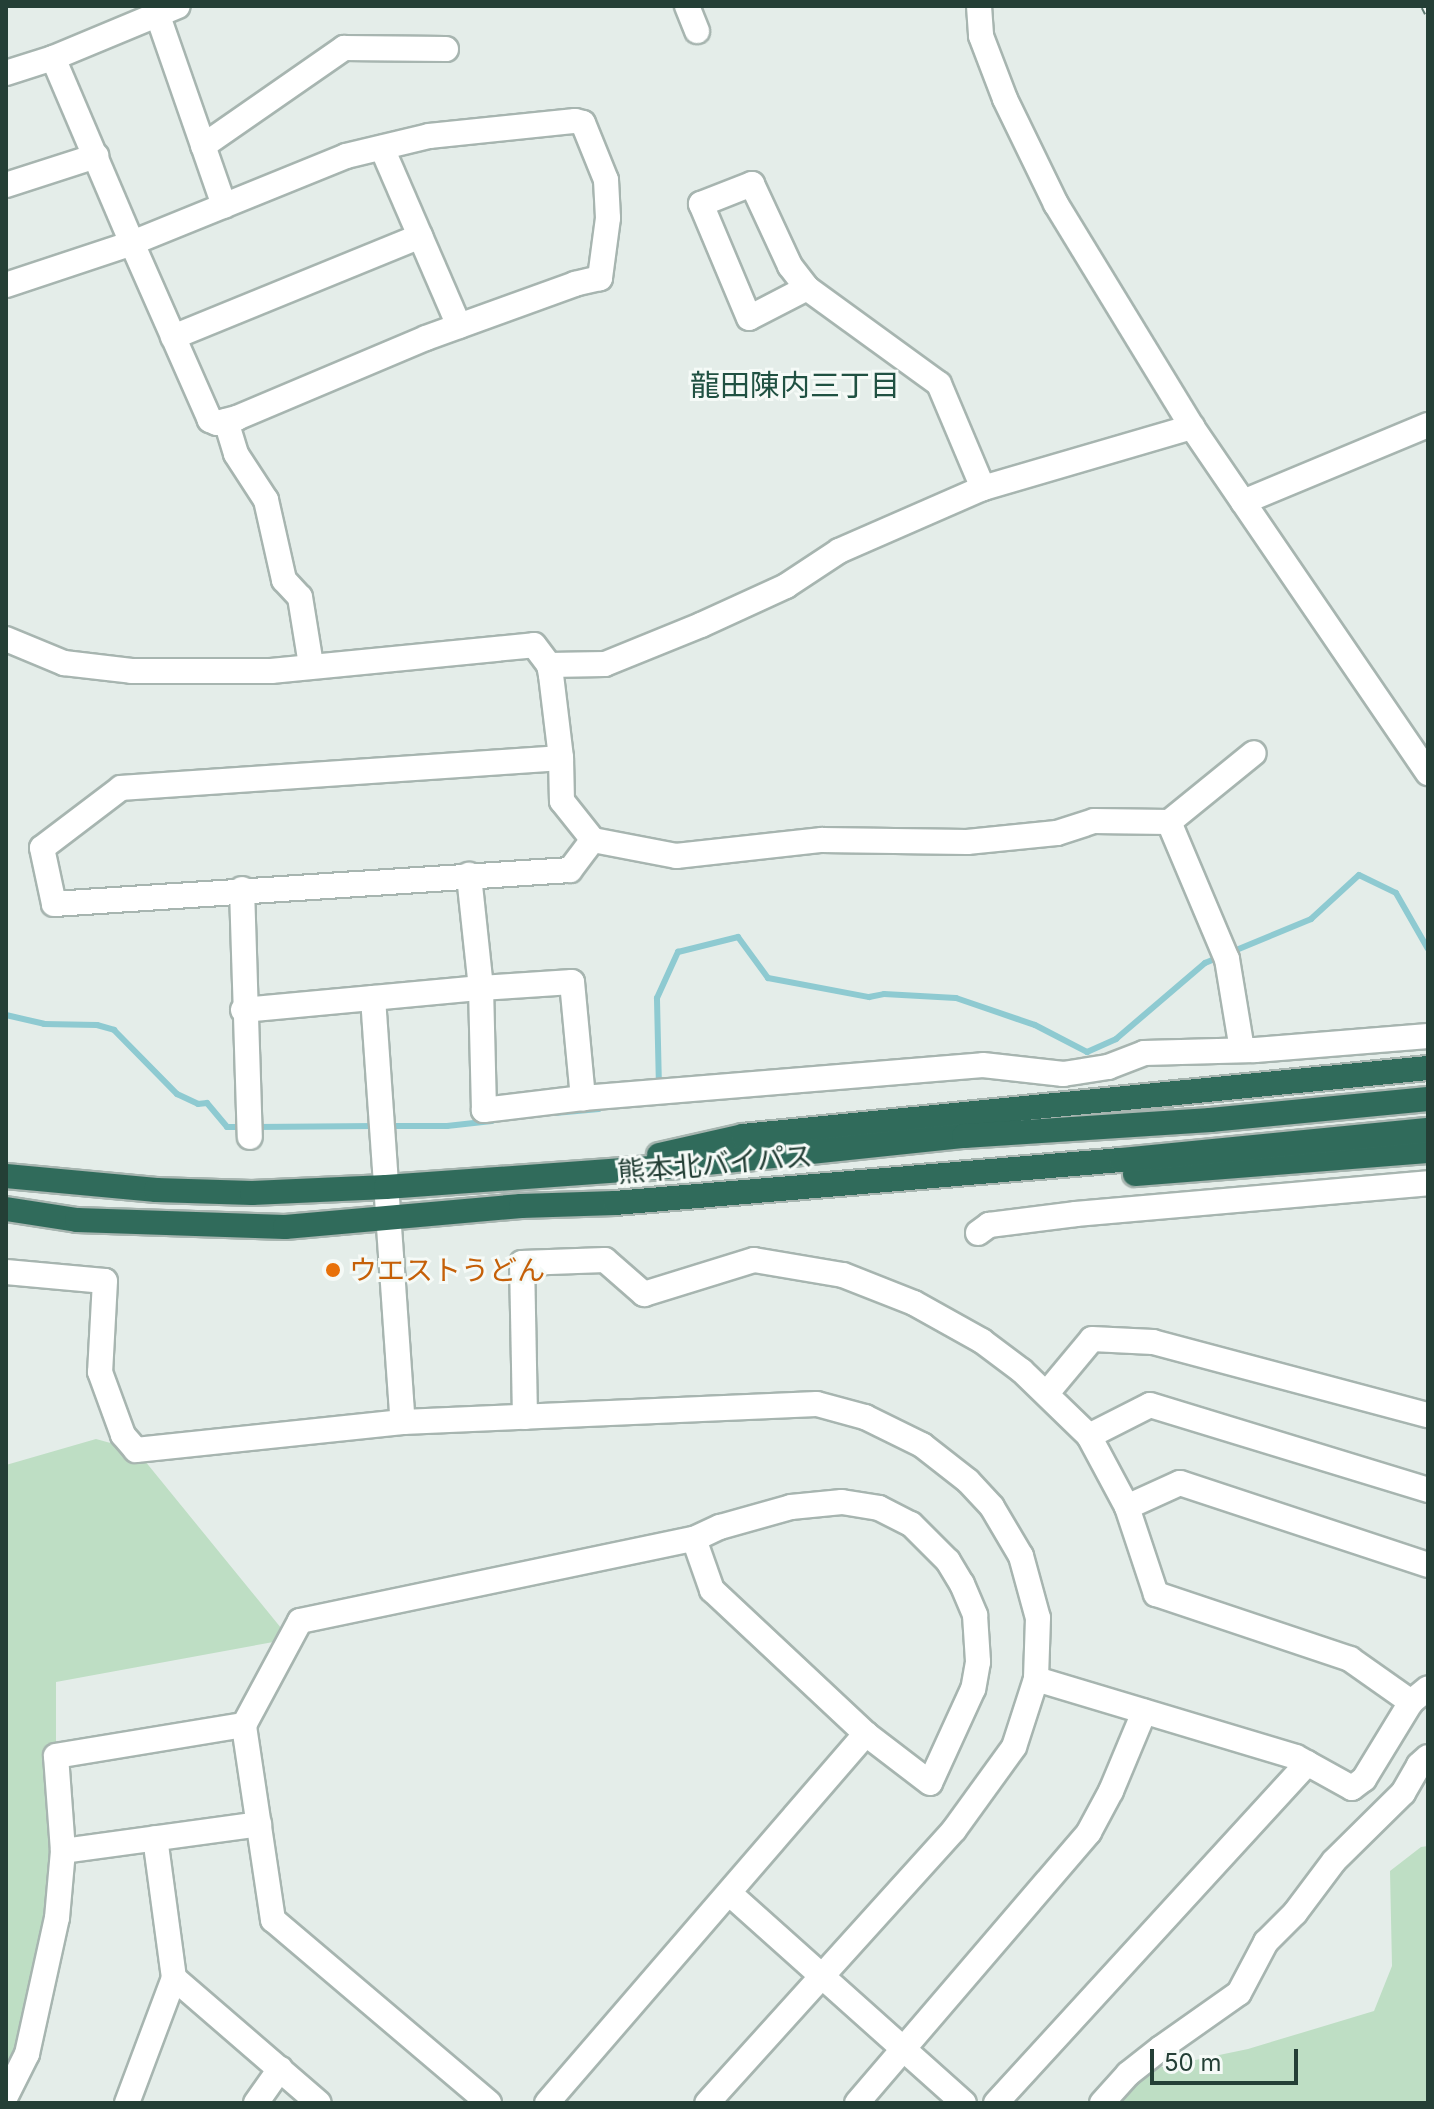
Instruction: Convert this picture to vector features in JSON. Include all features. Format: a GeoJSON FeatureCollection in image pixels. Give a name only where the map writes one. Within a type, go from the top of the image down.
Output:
{"type":"FeatureCollection","features":[{"type":"Feature","properties":{"kind":"highway"},"geometry":{"type":"LineString","coordinates":[[587,1172],[743,1136],[1428,1068]]}},
{"type":"Feature","properties":{"kind":"highway","name":"熊本北バイパス"},"geometry":{"type":"LineString","coordinates":[[6,1176],[156,1190],[252,1193],[386,1187],[678,1166],[964,1136],[1210,1120],[1428,1099]]}},
{"type":"Feature","properties":{"kind":"highway","name":"熊本北バイパス"},"geometry":{"type":"LineString","coordinates":[[6,1209],[77,1220],[285,1227],[521,1206],[615,1203],[959,1174],[1428,1130]]}},
{"type":"Feature","properties":{"kind":"highway"},"geometry":{"type":"LineString","coordinates":[[959,1174],[1047,1180],[1251,1167],[1428,1151]]}},
{"type":"Feature","properties":{"kind":"street"},"geometry":{"type":"LineString","coordinates":[[687,6],[697,31]]}},
{"type":"Feature","properties":{"kind":"street"},"geometry":{"type":"LineString","coordinates":[[979,6],[981,36],[1005,99],[1056,204],[1192,427],[1428,773]]}},
{"type":"Feature","properties":{"kind":"street"},"geometry":{"type":"LineString","coordinates":[[6,73],[53,58],[168,11],[203,146],[224,206]]}},
{"type":"Feature","properties":{"kind":"street"},"geometry":{"type":"LineString","coordinates":[[203,146],[344,48],[446,49]]}},
{"type":"Feature","properties":{"kind":"street"},"geometry":{"type":"LineString","coordinates":[[6,285],[132,243],[346,156],[429,136],[513,125],[583,123],[606,180],[608,218],[600,278],[459,326],[217,423],[210,420],[132,243],[53,58]]}},
{"type":"Feature","properties":{"kind":"street"},"geometry":{"type":"LineString","coordinates":[[382,148],[459,326]]}},
{"type":"Feature","properties":{"kind":"street"},"geometry":{"type":"LineString","coordinates":[[6,185],[96,156]]}},
{"type":"Feature","properties":{"kind":"street"},"geometry":{"type":"LineString","coordinates":[[807,288],[749,318],[701,204],[752,184],[790,266],[807,288],[939,384],[983,488]]}},
{"type":"Feature","properties":{"kind":"street"},"geometry":{"type":"LineString","coordinates":[[173,337],[420,236]]}},
{"type":"Feature","properties":{"kind":"street"},"geometry":{"type":"LineString","coordinates":[[226,421],[236,454],[266,500],[284,580],[300,597],[311,665]]}},
{"type":"Feature","properties":{"kind":"street"},"geometry":{"type":"LineString","coordinates":[[1243,502],[1428,425]]}},
{"type":"Feature","properties":{"kind":"street"},"geometry":{"type":"LineString","coordinates":[[549,665],[605,664],[786,586],[839,551],[983,488],[1192,427]]}},
{"type":"Feature","properties":{"kind":"street"},"geometry":{"type":"LineString","coordinates":[[6,639],[64,663],[132,671],[271,671],[513,644],[534,645],[549,665],[561,758],[562,801],[593,840],[676,856],[822,840],[967,842],[1057,833],[1094,821],[1169,822],[1254,753]]}},
{"type":"Feature","properties":{"kind":"street"},"geometry":{"type":"LineString","coordinates":[[561,758],[121,788],[42,848],[54,904],[242,889],[570,870],[593,840]]}},
{"type":"Feature","properties":{"kind":"street"},"geometry":{"type":"LineString","coordinates":[[1169,822],[1227,959],[1242,1050]]}},
{"type":"Feature","properties":{"kind":"street"},"geometry":{"type":"LineString","coordinates":[[469,875],[481,988],[484,1110],[583,1098],[983,1065],[1063,1074],[1108,1067],[1144,1053],[1242,1050],[1428,1036]]}},
{"type":"Feature","properties":{"kind":"street"},"geometry":{"type":"LineString","coordinates":[[242,889],[243,1010],[250,1137]]}},
{"type":"Feature","properties":{"kind":"street"},"geometry":{"type":"LineString","coordinates":[[243,1010],[572,982],[583,1098]]}},
{"type":"Feature","properties":{"kind":"street"},"geometry":{"type":"LineString","coordinates":[[373,998],[403,1422]]}},
{"type":"Feature","properties":{"kind":"street"},"geometry":{"type":"LineString","coordinates":[[978,1233],[989,1225],[1076,1214],[1428,1183]]}},
{"type":"Feature","properties":{"kind":"street"},"geometry":{"type":"LineString","coordinates":[[525,1417],[522,1263],[605,1260],[644,1294],[754,1260],[843,1275],[914,1303],[963,1329],[996,1351],[1047,1393],[1089,1436],[1127,1507],[1156,1594],[1350,1659],[1420,1695],[1364,1779],[1352,1788],[1296,1757],[1036,1679]]}},
{"type":"Feature","properties":{"kind":"street"},"geometry":{"type":"LineString","coordinates":[[6,1272],[105,1281],[100,1372],[123,1435],[136,1450],[403,1422],[817,1404],[865,1417],[897,1431],[945,1461],[968,1481],[1007,1529],[1021,1556],[1038,1618],[1036,1679],[1014,1747],[978,1800],[824,1977],[707,2103]]}},
{"type":"Feature","properties":{"kind":"street"},"geometry":{"type":"LineString","coordinates":[[1047,1393],[1092,1339],[1153,1342],[1428,1415]]}},
{"type":"Feature","properties":{"kind":"street"},"geometry":{"type":"LineString","coordinates":[[1089,1436],[1150,1405],[1428,1490]]}},
{"type":"Feature","properties":{"kind":"street"},"geometry":{"type":"LineString","coordinates":[[1127,1507],[1180,1483],[1428,1565]]}},
{"type":"Feature","properties":{"kind":"street"},"geometry":{"type":"LineString","coordinates":[[489,2103],[273,1920],[244,1725],[300,1621],[694,1539],[720,1527],[791,1507],[842,1502],[871,1506],[897,1516],[939,1552],[962,1584],[975,1615],[978,1662],[966,1711],[930,1783],[866,1734],[712,1590],[694,1539]]}},
{"type":"Feature","properties":{"kind":"street"},"geometry":{"type":"LineString","coordinates":[[857,2103],[1089,1832],[1111,1791],[1144,1712]]}},
{"type":"Feature","properties":{"kind":"street"},"geometry":{"type":"LineString","coordinates":[[6,2096],[27,2054],[57,1918],[63,1851],[56,1756],[244,1725]]}},
{"type":"Feature","properties":{"kind":"street"},"geometry":{"type":"LineString","coordinates":[[547,2103],[866,1734]]}},
{"type":"Feature","properties":{"kind":"street"},"geometry":{"type":"LineString","coordinates":[[1102,2103],[1128,2074],[1239,1993],[1266,1942],[1295,1913],[1334,1861],[1403,1793],[1419,1765],[1428,1757]]}},
{"type":"Feature","properties":{"kind":"street"},"geometry":{"type":"LineString","coordinates":[[996,2103],[1308,1763]]}},
{"type":"Feature","properties":{"kind":"street"},"geometry":{"type":"LineString","coordinates":[[63,1851],[259,1824]]}},
{"type":"Feature","properties":{"kind":"street"},"geometry":{"type":"LineString","coordinates":[[127,2103],[174,1978],[155,1838]]}},
{"type":"Feature","properties":{"kind":"street"},"geometry":{"type":"LineString","coordinates":[[729,1893],[964,2103]]}},
{"type":"Feature","properties":{"kind":"street"},"geometry":{"type":"LineString","coordinates":[[174,1978],[319,2103]]}},
{"type":"Feature","properties":{"kind":"street"},"geometry":{"type":"LineString","coordinates":[[256,2103],[280,2069]]}},
{"type":"Feature","properties":{"kind":"green space"},"geometry":{"type":"Polygon","coordinates":[[[96,1439],[136,1450],[290,1639],[56,1682],[56,1756],[63,1851],[6,2096],[6,1465],[96,1439]]]}},
{"type":"Feature","properties":{"kind":"green space"},"geometry":{"type":"Polygon","coordinates":[[[1428,1846],[1428,2103],[1102,2103],[1128,2074],[1248,2049],[1374,2011],[1392,1966],[1390,1871],[1421,1847],[1428,1846]]]}},
{"type":"Feature","properties":{"kind":"waterway"},"geometry":{"type":"LineString","coordinates":[[1229,953],[1311,919],[1359,875],[1396,893],[1428,949]]}},
{"type":"Feature","properties":{"kind":"waterway"},"geometry":{"type":"LineString","coordinates":[[659,1088],[657,998],[678,952],[738,937],[768,978],[869,997],[884,994],[956,998],[1035,1025],[1087,1052],[1116,1039],[1205,963],[1219,957]]}},
{"type":"Feature","properties":{"kind":"waterway"},"geometry":{"type":"LineString","coordinates":[[6,1015],[44,1024],[97,1025],[114,1030],[177,1094],[198,1104],[207,1103],[227,1127],[244,1127]]}},
{"type":"Feature","properties":{"kind":"waterway"},"geometry":{"type":"LineString","coordinates":[[555,1113],[599,1109]]}},
{"type":"Feature","properties":{"kind":"waterway"},"geometry":{"type":"LineString","coordinates":[[387,1126],[447,1126],[492,1121]]}},
{"type":"Feature","properties":{"kind":"waterway"},"geometry":{"type":"LineString","coordinates":[[255,1127],[376,1126]]}},
{"type":"Feature","properties":{"kind":"railway"},"geometry":{"type":"LineString","coordinates":[[1425,6],[1428,12]]}},
{"type":"Feature","properties":{"kind":"place","name":"ウエストうどん"},"geometry":{"type":"Point","coordinates":[333,1270]}},
{"type":"Feature","properties":{"kind":"district","name":"龍田陳内三丁目"},"geometry":{"type":"Point","coordinates":[795,385]}}]}
